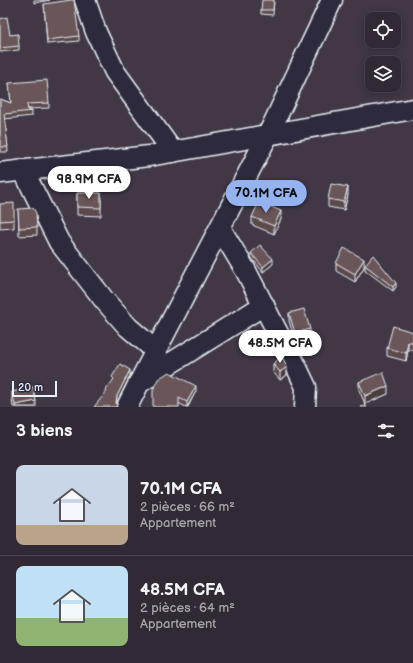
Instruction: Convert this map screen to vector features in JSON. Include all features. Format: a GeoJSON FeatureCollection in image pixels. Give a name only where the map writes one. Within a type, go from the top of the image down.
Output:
{"type":"FeatureCollection","features":[{"type":"Feature","properties":{"kind":"street"},"geometry":{"type":"LineString","coordinates":[[85,0],[96,32],[115,72],[173,152]]}},
{"type":"Feature","properties":{"kind":"street"},"geometry":{"type":"LineString","coordinates":[[127,407],[268,135],[330,0]]}},
{"type":"Feature","properties":{"kind":"street"},"geometry":{"type":"LineString","coordinates":[[0,173],[149,156],[413,109]]}},
{"type":"Feature","properties":{"kind":"street"},"geometry":{"type":"LineString","coordinates":[[23,170],[59,242],[105,301],[128,327],[156,351]]}},
{"type":"Feature","properties":{"kind":"street"},"geometry":{"type":"LineString","coordinates":[[220,228],[246,271],[306,387],[305,407]]}},
{"type":"Feature","properties":{"kind":"street"},"geometry":{"type":"LineString","coordinates":[[139,383],[264,305]]}},
{"type":"Feature","properties":{"kind":"building"},"geometry":{"type":"Polygon","coordinates":[[[74,0],[79,36],[47,40],[44,4],[74,0]]]}},
{"type":"Feature","properties":{"kind":"building"},"geometry":{"type":"Polygon","coordinates":[[[262,0],[274,0],[273,10],[261,10],[262,0]]]}},
{"type":"Feature","properties":{"kind":"building"},"geometry":{"type":"Polygon","coordinates":[[[7,17],[10,35],[18,34],[19,46],[0,48],[0,19],[7,17]]]}},
{"type":"Feature","properties":{"kind":"building"},"geometry":{"type":"Polygon","coordinates":[[[47,80],[49,103],[27,104],[28,110],[32,111],[4,114],[8,147],[0,147],[0,99],[11,103],[9,83],[47,80]]]}},
{"type":"Feature","properties":{"kind":"building"},"geometry":{"type":"Polygon","coordinates":[[[331,184],[348,187],[344,202],[328,199],[331,184]]]}},
{"type":"Feature","properties":{"kind":"building"},"geometry":{"type":"Polygon","coordinates":[[[77,193],[101,193],[101,208],[77,207],[77,193]]]}},
{"type":"Feature","properties":{"kind":"building"},"geometry":{"type":"Polygon","coordinates":[[[259,202],[281,211],[274,226],[252,217],[259,202]]]}},
{"type":"Feature","properties":{"kind":"building"},"geometry":{"type":"Polygon","coordinates":[[[14,203],[14,220],[0,221],[0,204],[14,203]]]}},
{"type":"Feature","properties":{"kind":"building"},"geometry":{"type":"Polygon","coordinates":[[[33,208],[36,213],[37,227],[19,228],[18,209],[33,208]]]}},
{"type":"Feature","properties":{"kind":"building"},"geometry":{"type":"Polygon","coordinates":[[[260,245],[273,259],[263,267],[251,253],[260,245]]]}},
{"type":"Feature","properties":{"kind":"building"},"geometry":{"type":"Polygon","coordinates":[[[344,248],[364,259],[355,274],[336,263],[344,248]]]}},
{"type":"Feature","properties":{"kind":"building"},"geometry":{"type":"Polygon","coordinates":[[[373,255],[396,283],[393,287],[365,265],[373,255]]]}},
{"type":"Feature","properties":{"kind":"building"},"geometry":{"type":"Polygon","coordinates":[[[304,309],[310,329],[295,333],[289,313],[304,309]]]}},
{"type":"Feature","properties":{"kind":"building"},"geometry":{"type":"Polygon","coordinates":[[[393,326],[413,332],[413,342],[408,342],[406,353],[387,348],[393,326]]]}},
{"type":"Feature","properties":{"kind":"building"},"geometry":{"type":"Polygon","coordinates":[[[282,356],[287,367],[280,372],[273,364],[282,356]]]}},
{"type":"Feature","properties":{"kind":"building"},"geometry":{"type":"Polygon","coordinates":[[[120,364],[130,370],[117,396],[117,407],[94,407],[107,391],[106,390],[114,379],[112,377],[120,364]]]}},
{"type":"Feature","properties":{"kind":"building"},"geometry":{"type":"Polygon","coordinates":[[[169,372],[196,386],[187,402],[179,398],[179,407],[153,407],[153,390],[158,379],[169,372]]]}},
{"type":"Feature","properties":{"kind":"building"},"geometry":{"type":"Polygon","coordinates":[[[383,372],[388,386],[365,396],[359,382],[383,372]]]}},
{"type":"Feature","properties":{"kind":"building"},"geometry":{"type":"Polygon","coordinates":[[[33,387],[36,401],[15,405],[12,392],[33,387]]]}}]}
